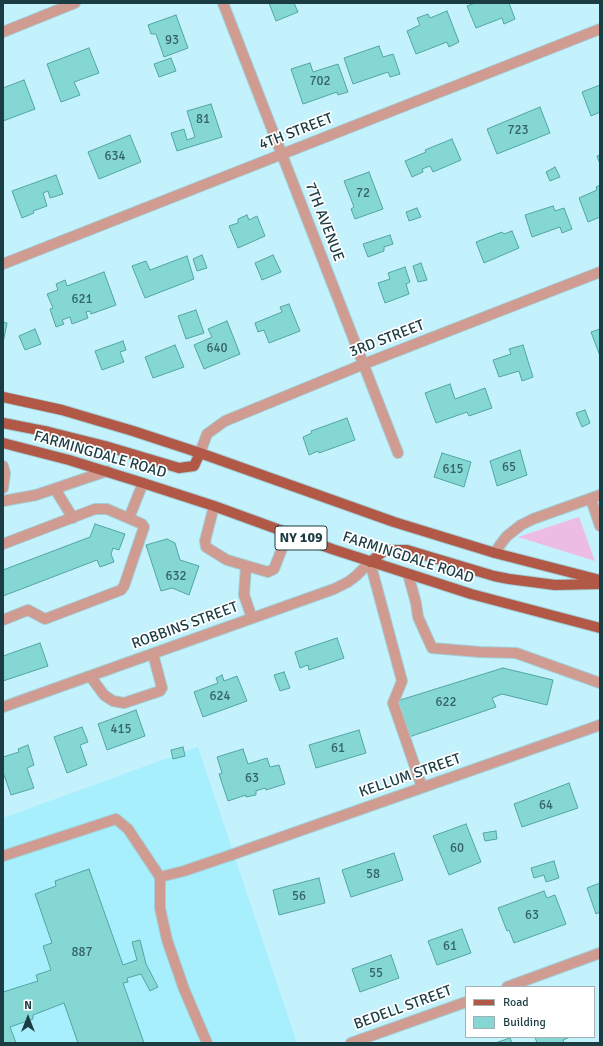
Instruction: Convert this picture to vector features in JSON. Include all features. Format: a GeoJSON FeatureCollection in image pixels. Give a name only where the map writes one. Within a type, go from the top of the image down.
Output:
{"type":"FeatureCollection","features":[{"type":"Feature","properties":{"kind":"main road","name":"FARMINGDALE ROAD"},"geometry":{"type":"LineString","coordinates":[[3,396],[96,420],[200,453],[387,520],[495,553],[600,580]]}},
{"type":"Feature","properties":{"kind":"main road"},"geometry":{"type":"LineString","coordinates":[[3,423],[49,432],[105,446],[179,468],[194,466],[200,453]]}},
{"type":"Feature","properties":{"kind":"main road","name":"FARMINGDALE ROAD"},"geometry":{"type":"LineString","coordinates":[[3,443],[107,471],[214,506],[370,562],[484,598],[600,628]]}},
{"type":"Feature","properties":{"kind":"main road"},"geometry":{"type":"LineString","coordinates":[[370,562],[383,552],[390,550],[407,550],[494,576],[509,579],[555,585],[600,584]]}},
{"type":"Feature","properties":{"kind":"main road"},"geometry":{"type":"LineString","coordinates":[[572,621],[600,621]]}},
{"type":"Feature","properties":{"kind":"street"},"geometry":{"type":"LineString","coordinates":[[3,32],[75,3]]}},
{"type":"Feature","properties":{"kind":"street","name":"7TH AVENUE"},"geometry":{"type":"LineString","coordinates":[[223,3],[398,453]]}},
{"type":"Feature","properties":{"kind":"street","name":"4TH STREET"},"geometry":{"type":"LineString","coordinates":[[3,264],[600,29]]}},
{"type":"Feature","properties":{"kind":"street","name":"3RD STREET"},"geometry":{"type":"LineString","coordinates":[[200,453],[207,434],[225,421],[364,364],[600,272]]}},
{"type":"Feature","properties":{"kind":"street"},"geometry":{"type":"LineString","coordinates":[[3,466],[5,473],[3,488]]}},
{"type":"Feature","properties":{"kind":"street"},"geometry":{"type":"LineString","coordinates":[[3,500],[36,496],[107,471]]}},
{"type":"Feature","properties":{"kind":"street"},"geometry":{"type":"LineString","coordinates":[[129,518],[143,483]]}},
{"type":"Feature","properties":{"kind":"street"},"geometry":{"type":"LineString","coordinates":[[55,489],[72,518]]}},
{"type":"Feature","properties":{"kind":"street"},"geometry":{"type":"LineString","coordinates":[[495,553],[507,536],[521,525],[533,519],[595,497],[600,526]]}},
{"type":"Feature","properties":{"kind":"street"},"geometry":{"type":"LineString","coordinates":[[214,506],[205,541],[206,547],[226,560],[268,572],[274,570],[288,533]]}},
{"type":"Feature","properties":{"kind":"street"},"geometry":{"type":"LineString","coordinates":[[3,544],[95,509],[107,509],[142,524],[144,527],[124,586],[121,590],[45,619],[28,610],[3,620]]}},
{"type":"Feature","properties":{"kind":"street"},"geometry":{"type":"LineString","coordinates":[[370,562],[402,681],[393,703],[422,787]]}},
{"type":"Feature","properties":{"kind":"street","name":"ROBBINS STREET"},"geometry":{"type":"LineString","coordinates":[[3,707],[342,586],[356,576],[370,562]]}},
{"type":"Feature","properties":{"kind":"street"},"geometry":{"type":"LineString","coordinates":[[246,566],[244,595],[252,618]]}},
{"type":"Feature","properties":{"kind":"street"},"geometry":{"type":"LineString","coordinates":[[408,574],[418,617],[432,648],[516,653],[600,683]]}},
{"type":"Feature","properties":{"kind":"street"},"geometry":{"type":"LineString","coordinates":[[90,676],[104,695],[114,701],[124,703],[160,691],[162,688],[153,654]]}},
{"type":"Feature","properties":{"kind":"street","name":"KELLUM STREET"},"geometry":{"type":"LineString","coordinates":[[160,877],[184,871],[231,855],[600,725]]}},
{"type":"Feature","properties":{"kind":"street"},"geometry":{"type":"LineString","coordinates":[[3,856],[116,819],[128,828],[160,877],[160,908],[167,940],[184,989],[207,1043]]}},
{"type":"Feature","properties":{"kind":"street"},"geometry":{"type":"LineString","coordinates":[[510,986],[600,953]]}},
{"type":"Feature","properties":{"kind":"street","name":"BEDELL STREET"},"geometry":{"type":"LineString","coordinates":[[351,1043],[465,1002]]}},
{"type":"Feature","properties":{"kind":"shaded area"},"geometry":{"type":"Polygon","coordinates":[[[579,517],[595,561],[518,537],[579,517]]]}},
{"type":"Feature","properties":{"kind":"shaded area"},"geometry":{"type":"Polygon","coordinates":[[[198,747],[297,1043],[3,1043],[3,818],[198,747]]]}},
{"type":"Feature","properties":{"kind":"building"},"geometry":{"type":"Polygon","coordinates":[[[269,3],[294,3],[298,12],[276,21],[269,3]]]}},
{"type":"Feature","properties":{"kind":"building"},"geometry":{"type":"Polygon","coordinates":[[[475,3],[509,3],[515,19],[504,24],[502,18],[476,28],[467,6],[475,3]]]}},
{"type":"Feature","properties":{"kind":"building"},"geometry":{"type":"Polygon","coordinates":[[[447,11],[459,42],[449,47],[447,42],[416,54],[407,31],[420,25],[417,18],[428,14],[430,18],[447,11]]]}},
{"type":"Feature","properties":{"kind":"building"},"geometry":{"type":"Polygon","coordinates":[[[176,15],[188,48],[164,57],[156,34],[151,34],[148,25],[176,15]]]}},
{"type":"Feature","properties":{"kind":"building"},"geometry":{"type":"Polygon","coordinates":[[[379,46],[383,57],[393,54],[400,74],[390,77],[388,72],[353,84],[344,58],[379,46]]]}},
{"type":"Feature","properties":{"kind":"building"},"geometry":{"type":"Polygon","coordinates":[[[89,48],[99,73],[74,82],[80,95],[61,102],[47,64],[89,48]]]}},
{"type":"Feature","properties":{"kind":"building"},"geometry":{"type":"Polygon","coordinates":[[[171,58],[176,71],[159,77],[154,64],[171,58]]]}},
{"type":"Feature","properties":{"kind":"building"},"geometry":{"type":"Polygon","coordinates":[[[310,63],[313,72],[338,64],[348,92],[338,95],[337,92],[303,104],[291,69],[310,63]]]}},
{"type":"Feature","properties":{"kind":"building"},"geometry":{"type":"Polygon","coordinates":[[[24,80],[35,109],[3,121],[3,88],[24,80]]]}},
{"type":"Feature","properties":{"kind":"building"},"geometry":{"type":"Polygon","coordinates":[[[600,85],[600,112],[591,116],[582,92],[600,85]]]}},
{"type":"Feature","properties":{"kind":"building"},"geometry":{"type":"Polygon","coordinates":[[[211,104],[222,137],[177,151],[171,133],[184,129],[187,140],[195,137],[187,111],[211,104]]]}},
{"type":"Feature","properties":{"kind":"building"},"geometry":{"type":"Polygon","coordinates":[[[540,107],[550,133],[497,154],[487,129],[540,107]]]}},
{"type":"Feature","properties":{"kind":"building"},"geometry":{"type":"Polygon","coordinates":[[[130,135],[141,162],[99,179],[88,152],[130,135]]]}},
{"type":"Feature","properties":{"kind":"building"},"geometry":{"type":"Polygon","coordinates":[[[452,139],[461,160],[433,172],[430,166],[422,169],[423,172],[412,177],[405,161],[426,152],[425,150],[452,139]]]}},
{"type":"Feature","properties":{"kind":"building"},"geometry":{"type":"Polygon","coordinates":[[[600,155],[600,164],[597,156],[600,155]]]}},
{"type":"Feature","properties":{"kind":"building"},"geometry":{"type":"Polygon","coordinates":[[[555,167],[560,177],[550,181],[546,172],[555,167]]]}},
{"type":"Feature","properties":{"kind":"building"},"geometry":{"type":"Polygon","coordinates":[[[369,172],[383,209],[355,219],[351,209],[354,207],[344,181],[369,172]]]}},
{"type":"Feature","properties":{"kind":"building"},"geometry":{"type":"Polygon","coordinates":[[[56,175],[63,194],[50,198],[48,191],[43,193],[47,206],[33,211],[34,213],[22,218],[12,191],[56,175]]]}},
{"type":"Feature","properties":{"kind":"building"},"geometry":{"type":"Polygon","coordinates":[[[600,185],[600,217],[588,222],[579,198],[597,190],[596,187],[600,185]]]}},
{"type":"Feature","properties":{"kind":"building"},"geometry":{"type":"Polygon","coordinates":[[[553,206],[555,211],[564,208],[572,229],[562,233],[560,227],[532,237],[525,215],[553,206]]]}},
{"type":"Feature","properties":{"kind":"building"},"geometry":{"type":"Polygon","coordinates":[[[417,208],[421,217],[409,221],[406,212],[417,208]]]}},
{"type":"Feature","properties":{"kind":"building"},"geometry":{"type":"Polygon","coordinates":[[[247,215],[249,220],[257,216],[265,236],[238,248],[229,226],[238,223],[238,219],[247,215]]]}},
{"type":"Feature","properties":{"kind":"building"},"geometry":{"type":"Polygon","coordinates":[[[512,231],[519,248],[484,263],[476,242],[502,232],[504,234],[512,231]]]}},
{"type":"Feature","properties":{"kind":"building"},"geometry":{"type":"Polygon","coordinates":[[[390,235],[393,244],[384,247],[384,251],[368,257],[363,244],[390,235]]]}},
{"type":"Feature","properties":{"kind":"building"},"geometry":{"type":"Polygon","coordinates":[[[202,255],[207,268],[197,271],[193,259],[202,255]]]}},
{"type":"Feature","properties":{"kind":"building"},"geometry":{"type":"Polygon","coordinates":[[[273,255],[281,272],[262,280],[255,263],[273,255]]]}},
{"type":"Feature","properties":{"kind":"building"},"geometry":{"type":"Polygon","coordinates":[[[187,256],[194,279],[145,298],[132,266],[146,261],[150,270],[187,256]]]}},
{"type":"Feature","properties":{"kind":"building"},"geometry":{"type":"Polygon","coordinates":[[[421,263],[427,280],[418,282],[413,266],[421,263]]]}},
{"type":"Feature","properties":{"kind":"building"},"geometry":{"type":"Polygon","coordinates":[[[405,267],[410,282],[406,284],[409,294],[385,303],[378,283],[390,279],[388,273],[405,267]]]}},
{"type":"Feature","properties":{"kind":"building"},"geometry":{"type":"Polygon","coordinates":[[[104,272],[116,305],[91,314],[90,311],[86,312],[88,318],[72,324],[70,317],[62,320],[64,324],[56,327],[50,309],[53,308],[47,294],[58,290],[56,284],[65,280],[67,286],[104,272]]]}},
{"type":"Feature","properties":{"kind":"building"},"geometry":{"type":"Polygon","coordinates":[[[289,304],[300,331],[269,343],[264,330],[258,332],[255,323],[282,312],[280,307],[289,304]]]}},
{"type":"Feature","properties":{"kind":"building"},"geometry":{"type":"Polygon","coordinates":[[[196,310],[204,333],[186,339],[178,316],[196,310]]]}},
{"type":"Feature","properties":{"kind":"building"},"geometry":{"type":"Polygon","coordinates":[[[227,321],[240,354],[204,369],[194,345],[212,337],[208,329],[227,321]]]}},
{"type":"Feature","properties":{"kind":"building"},"geometry":{"type":"Polygon","coordinates":[[[3,322],[7,323],[3,343],[3,322]]]}},
{"type":"Feature","properties":{"kind":"building"},"geometry":{"type":"Polygon","coordinates":[[[35,329],[41,344],[25,350],[19,336],[35,329]]]}},
{"type":"Feature","properties":{"kind":"building"},"geometry":{"type":"Polygon","coordinates":[[[600,329],[600,356],[591,332],[600,329]]]}},
{"type":"Feature","properties":{"kind":"building"},"geometry":{"type":"Polygon","coordinates":[[[123,341],[126,350],[120,352],[124,362],[102,370],[95,351],[123,341]]]}},
{"type":"Feature","properties":{"kind":"building"},"geometry":{"type":"Polygon","coordinates":[[[175,345],[184,367],[153,378],[145,357],[175,345]]]}},
{"type":"Feature","properties":{"kind":"building"},"geometry":{"type":"Polygon","coordinates":[[[523,345],[533,377],[522,381],[519,371],[499,377],[493,360],[511,354],[509,349],[523,345]]]}},
{"type":"Feature","properties":{"kind":"building"},"geometry":{"type":"Polygon","coordinates":[[[450,384],[455,399],[485,388],[492,408],[469,416],[467,412],[436,423],[425,393],[450,384]]]}},
{"type":"Feature","properties":{"kind":"building"},"geometry":{"type":"Polygon","coordinates":[[[585,410],[590,423],[582,427],[576,413],[585,410]]]}},
{"type":"Feature","properties":{"kind":"building"},"geometry":{"type":"Polygon","coordinates":[[[347,418],[355,440],[309,455],[303,437],[312,433],[311,431],[347,418]]]}},
{"type":"Feature","properties":{"kind":"building"},"geometry":{"type":"Polygon","coordinates":[[[520,450],[527,475],[497,486],[490,461],[520,450]]]}},
{"type":"Feature","properties":{"kind":"building"},"geometry":{"type":"Polygon","coordinates":[[[442,453],[471,462],[464,487],[434,477],[442,453]]]}},
{"type":"Feature","properties":{"kind":"building"},"geometry":{"type":"Polygon","coordinates":[[[95,524],[125,534],[119,550],[113,548],[111,554],[114,562],[100,567],[97,560],[3,596],[3,570],[90,537],[95,524]]]}},
{"type":"Feature","properties":{"kind":"building"},"geometry":{"type":"Polygon","coordinates":[[[167,539],[175,543],[180,560],[199,566],[189,595],[172,588],[161,591],[146,545],[167,539]]]}},
{"type":"Feature","properties":{"kind":"building"},"geometry":{"type":"Polygon","coordinates":[[[337,638],[344,658],[309,670],[308,665],[300,668],[295,652],[337,638]]]}},
{"type":"Feature","properties":{"kind":"building"},"geometry":{"type":"Polygon","coordinates":[[[40,643],[48,666],[3,681],[3,656],[40,643]]]}},
{"type":"Feature","properties":{"kind":"building"},"geometry":{"type":"Polygon","coordinates":[[[503,668],[553,680],[547,705],[502,694],[492,698],[496,707],[409,737],[397,701],[503,668]]]}},
{"type":"Feature","properties":{"kind":"building"},"geometry":{"type":"Polygon","coordinates":[[[284,672],[290,688],[280,691],[274,675],[284,672]]]}},
{"type":"Feature","properties":{"kind":"building"},"geometry":{"type":"Polygon","coordinates":[[[222,675],[224,681],[237,676],[247,701],[203,717],[194,692],[218,683],[216,678],[222,675]]]}},
{"type":"Feature","properties":{"kind":"building"},"geometry":{"type":"Polygon","coordinates":[[[136,710],[145,736],[107,750],[98,724],[136,710]]]}},
{"type":"Feature","properties":{"kind":"building"},"geometry":{"type":"Polygon","coordinates":[[[82,727],[88,742],[80,745],[87,765],[67,773],[54,737],[82,727]]]}},
{"type":"Feature","properties":{"kind":"building"},"geometry":{"type":"Polygon","coordinates":[[[359,730],[366,753],[316,768],[309,745],[359,730]]]}},
{"type":"Feature","properties":{"kind":"building"},"geometry":{"type":"Polygon","coordinates":[[[28,745],[34,765],[27,768],[34,788],[11,795],[3,772],[3,757],[19,752],[18,749],[28,745]]]}},
{"type":"Feature","properties":{"kind":"building"},"geometry":{"type":"Polygon","coordinates":[[[183,747],[185,756],[173,759],[171,750],[183,747]]]}},
{"type":"Feature","properties":{"kind":"building"},"geometry":{"type":"Polygon","coordinates":[[[243,749],[248,764],[267,758],[270,767],[279,765],[285,784],[266,790],[265,788],[256,791],[256,795],[246,797],[246,795],[228,801],[219,774],[222,773],[217,757],[243,749]]]}},
{"type":"Feature","properties":{"kind":"building"},"geometry":{"type":"Polygon","coordinates":[[[569,783],[578,808],[522,827],[514,804],[569,783]]]}},
{"type":"Feature","properties":{"kind":"building"},"geometry":{"type":"Polygon","coordinates":[[[466,824],[481,862],[449,875],[433,836],[466,824]]]}},
{"type":"Feature","properties":{"kind":"building"},"geometry":{"type":"Polygon","coordinates":[[[496,831],[497,839],[485,841],[483,833],[496,831]]]}},
{"type":"Feature","properties":{"kind":"building"},"geometry":{"type":"Polygon","coordinates":[[[394,853],[403,880],[351,897],[342,870],[394,853]]]}},
{"type":"Feature","properties":{"kind":"building"},"geometry":{"type":"Polygon","coordinates":[[[554,861],[559,878],[546,882],[544,875],[534,878],[531,868],[554,861]]]}},
{"type":"Feature","properties":{"kind":"building"},"geometry":{"type":"Polygon","coordinates":[[[89,869],[123,965],[137,960],[132,942],[140,940],[146,964],[158,987],[150,991],[141,974],[127,978],[128,982],[123,983],[144,1043],[78,1043],[64,1003],[33,1015],[33,1019],[10,1027],[16,1043],[3,1043],[3,992],[38,981],[36,975],[51,970],[43,946],[52,943],[35,894],[56,886],[55,881],[89,869]]]}},
{"type":"Feature","properties":{"kind":"building"},"geometry":{"type":"Polygon","coordinates":[[[319,878],[325,903],[279,915],[273,890],[319,878]]]}},
{"type":"Feature","properties":{"kind":"building"},"geometry":{"type":"Polygon","coordinates":[[[600,883],[600,912],[596,914],[587,888],[600,883]]]}},
{"type":"Feature","properties":{"kind":"building"},"geometry":{"type":"Polygon","coordinates":[[[544,891],[547,898],[555,895],[566,924],[514,943],[509,930],[507,931],[498,908],[544,891]]]}},
{"type":"Feature","properties":{"kind":"building"},"geometry":{"type":"Polygon","coordinates":[[[462,929],[471,953],[437,965],[428,941],[462,929]]]}},
{"type":"Feature","properties":{"kind":"building"},"geometry":{"type":"Polygon","coordinates":[[[391,955],[399,978],[360,992],[352,969],[391,955]]]}},
{"type":"Feature","properties":{"kind":"building"},"geometry":{"type":"Polygon","coordinates":[[[510,1038],[512,1043],[495,1043],[510,1038]]]}},
{"type":"Feature","properties":{"kind":"building"},"geometry":{"type":"Polygon","coordinates":[[[535,1038],[568,1038],[563,1040],[564,1043],[537,1043],[535,1038]]]}}]}
